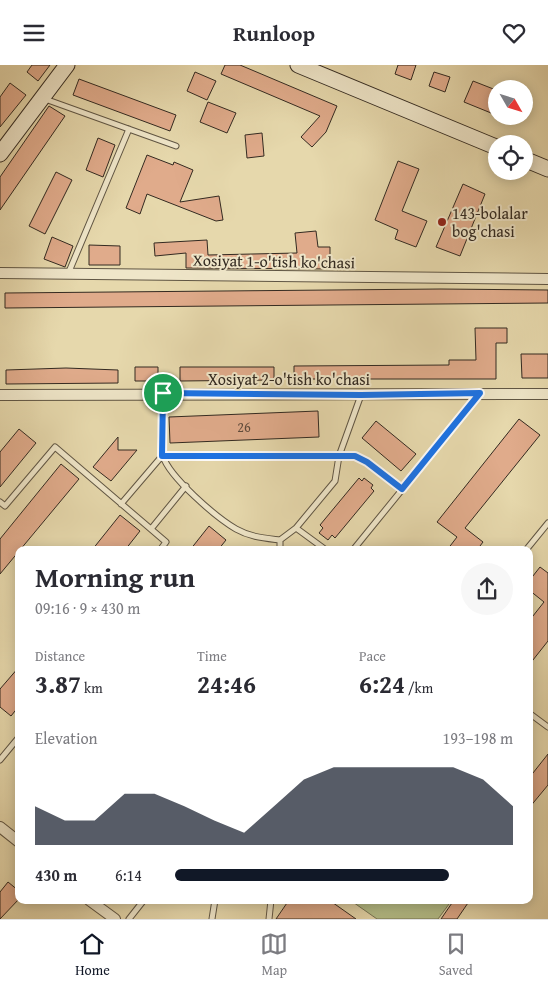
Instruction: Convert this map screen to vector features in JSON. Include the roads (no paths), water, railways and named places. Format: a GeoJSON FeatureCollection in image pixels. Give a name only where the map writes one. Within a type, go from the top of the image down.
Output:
{"type":"FeatureCollection","features":[{"type":"Feature","properties":{"kind":"main road"},"geometry":{"type":"LineString","coordinates":[[0,154],[67,65]]}},
{"type":"Feature","properties":{"kind":"main road"},"geometry":{"type":"LineString","coordinates":[[298,65],[488,144]]}},
{"type":"Feature","properties":{"kind":"main road"},"geometry":{"type":"LineString","coordinates":[[533,163],[548,169]]}},
{"type":"Feature","properties":{"kind":"street","name":"Xosiyat 1-o'tish ko'chasi"},"geometry":{"type":"LineString","coordinates":[[0,273],[548,279]]}},
{"type":"Feature","properties":{"kind":"street","name":"Xosiyat 2-o'tish ko'chasi"},"geometry":{"type":"LineString","coordinates":[[0,395],[163,393],[548,394]]}},
{"type":"Feature","properties":{"kind":"street"},"geometry":{"type":"LineString","coordinates":[[0,827],[15,839]]}},
{"type":"Feature","properties":{"kind":"street"},"geometry":{"type":"LineString","coordinates":[[94,904],[115,919]]}},
{"type":"Feature","properties":{"kind":"lane"},"geometry":{"type":"LineString","coordinates":[[42,98],[176,146]]}},
{"type":"Feature","properties":{"kind":"lane"},"geometry":{"type":"LineString","coordinates":[[68,274],[129,129]]}},
{"type":"Feature","properties":{"kind":"lane"},"geometry":{"type":"LineString","coordinates":[[163,393],[162,456],[176,477],[204,504],[236,529],[257,538],[280,540],[296,528],[335,481],[340,456],[361,395]]}},
{"type":"Feature","properties":{"kind":"lane"},"geometry":{"type":"LineString","coordinates":[[356,546],[480,393]]}},
{"type":"Feature","properties":{"kind":"lane"},"geometry":{"type":"LineString","coordinates":[[0,502],[5,506],[55,447],[166,542],[163,546]]}},
{"type":"Feature","properties":{"kind":"lane"},"geometry":{"type":"LineString","coordinates":[[121,504],[162,456],[355,456],[367,462],[402,489]]}},
{"type":"Feature","properties":{"kind":"lane"},"geometry":{"type":"LineString","coordinates":[[151,529],[186,486]]}},
{"type":"Feature","properties":{"kind":"lane"},"geometry":{"type":"LineString","coordinates":[[529,546],[548,523]]}},
{"type":"Feature","properties":{"kind":"lane"},"geometry":{"type":"LineString","coordinates":[[296,528],[321,546]]}},
{"type":"Feature","properties":{"kind":"lane"},"geometry":{"type":"LineString","coordinates":[[280,540],[280,546]]}},
{"type":"Feature","properties":{"kind":"lane"},"geometry":{"type":"LineString","coordinates":[[533,716],[548,727]]}},
{"type":"Feature","properties":{"kind":"lane"},"geometry":{"type":"LineString","coordinates":[[0,760],[15,742]]}},
{"type":"Feature","properties":{"kind":"lane"},"geometry":{"type":"LineString","coordinates":[[0,747],[6,753]]}},
{"type":"Feature","properties":{"kind":"lane"},"geometry":{"type":"LineString","coordinates":[[129,919],[141,904]]}},
{"type":"Feature","properties":{"kind":"lane"},"geometry":{"type":"LineString","coordinates":[[212,919],[214,904]]}},
{"type":"Feature","properties":{"kind":"lane"},"geometry":{"type":"LineString","coordinates":[[269,919],[271,904]]}},
{"type":"Feature","properties":{"kind":"place","name":"143-bolalar bog'chasi"},"geometry":{"type":"Point","coordinates":[442,222]}}]}
